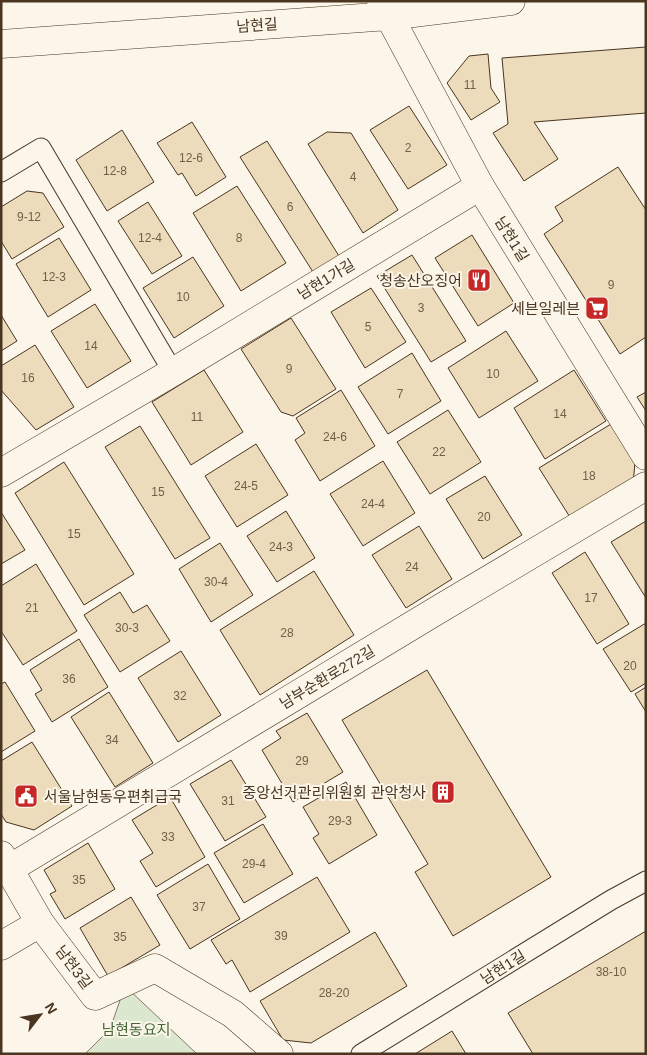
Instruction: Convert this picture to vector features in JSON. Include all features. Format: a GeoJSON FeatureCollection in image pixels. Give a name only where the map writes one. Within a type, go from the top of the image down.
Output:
{"type":"FeatureCollection","features":[{"type":"Feature","properties":{"kind":"street","name":"남현길"},"geometry":{"type":"LineString","coordinates":[[1,44],[385,9],[511,1]]}},
{"type":"Feature","properties":{"kind":"street","name":"남현1길"},"geometry":{"type":"LineString","coordinates":[[385,9],[480,186],[646,456]]}},
{"type":"Feature","properties":{"kind":"street","name":"남현1가길"},"geometry":{"type":"LineString","coordinates":[[1,473],[173,372],[480,186]]}},
{"type":"Feature","properties":{"kind":"street","name":"남부순환로272길"},"geometry":{"type":"LineString","coordinates":[[5,862],[436,611],[646,486]]}},
{"type":"Feature","properties":{"kind":"street","name":"남현3길"},"geometry":{"type":"LineString","coordinates":[[5,862],[40,923],[95,996],[155,968],[233,1014],[279,1054]]}},
{"type":"Feature","properties":{"kind":"street"},"geometry":{"type":"LineString","coordinates":[[1,946],[40,923]]}},
{"type":"Feature","properties":{"kind":"lane"},"geometry":{"type":"LineString","coordinates":[[1,172],[41,148],[173,372]]}},
{"type":"Feature","properties":{"kind":"lane","name":"남현1길"},"geometry":{"type":"LineString","coordinates":[[361,1054],[611,900],[646,881]]}},
{"type":"Feature","properties":{"kind":"green space","name":"남현동요지"},"geometry":{"type":"Polygon","coordinates":[[[125,986],[197,1054],[85,1054],[110,1029],[125,986]]]}},
{"type":"Feature","properties":{"kind":"building"},"geometry":{"type":"Polygon","coordinates":[[[646,47],[646,113],[534,122],[558,159],[524,181],[493,133],[508,124],[502,58],[646,47]]]}},
{"type":"Feature","properties":{"kind":"building"},"geometry":{"type":"Polygon","coordinates":[[[488,54],[491,88],[500,102],[471,120],[447,83],[469,56],[488,54]]]}},
{"type":"Feature","properties":{"kind":"building"},"geometry":{"type":"Polygon","coordinates":[[[409,106],[447,165],[408,189],[370,130],[409,106]]]}},
{"type":"Feature","properties":{"kind":"building"},"geometry":{"type":"Polygon","coordinates":[[[192,122],[226,177],[196,196],[182,173],[178,175],[157,143],[192,122]]]}},
{"type":"Feature","properties":{"kind":"building"},"geometry":{"type":"Polygon","coordinates":[[[122,130],[154,182],[107,211],[76,160],[122,130]]]}},
{"type":"Feature","properties":{"kind":"building"},"geometry":{"type":"Polygon","coordinates":[[[327,132],[351,133],[398,210],[363,233],[308,144],[327,132]]]}},
{"type":"Feature","properties":{"kind":"building"},"geometry":{"type":"Polygon","coordinates":[[[267,141],[339,256],[313,272],[240,157],[267,141]]]}},
{"type":"Feature","properties":{"kind":"building"},"geometry":{"type":"Polygon","coordinates":[[[618,167],[646,210],[646,337],[620,354],[544,234],[563,221],[555,207],[618,167]]]}},
{"type":"Feature","properties":{"kind":"building"},"geometry":{"type":"Polygon","coordinates":[[[237,186],[286,263],[241,291],[193,213],[237,186]]]}},
{"type":"Feature","properties":{"kind":"building"},"geometry":{"type":"Polygon","coordinates":[[[27,191],[43,193],[64,227],[12,259],[1,241],[1,207],[27,191]]]}},
{"type":"Feature","properties":{"kind":"building"},"geometry":{"type":"Polygon","coordinates":[[[148,202],[182,256],[152,274],[118,221],[148,202]]]}},
{"type":"Feature","properties":{"kind":"building"},"geometry":{"type":"Polygon","coordinates":[[[472,235],[514,303],[478,326],[435,258],[472,235]]]}},
{"type":"Feature","properties":{"kind":"building"},"geometry":{"type":"Polygon","coordinates":[[[59,238],[91,290],[48,317],[16,264],[59,238]]]}},
{"type":"Feature","properties":{"kind":"building"},"geometry":{"type":"Polygon","coordinates":[[[412,255],[466,341],[431,362],[377,276],[412,255]]]}},
{"type":"Feature","properties":{"kind":"building"},"geometry":{"type":"Polygon","coordinates":[[[193,257],[224,306],[174,338],[143,288],[193,257]]]}},
{"type":"Feature","properties":{"kind":"building"},"geometry":{"type":"Polygon","coordinates":[[[371,288],[406,342],[365,368],[331,312],[371,288]]]}},
{"type":"Feature","properties":{"kind":"building"},"geometry":{"type":"Polygon","coordinates":[[[95,304],[131,361],[87,388],[51,331],[95,304]]]}},
{"type":"Feature","properties":{"kind":"building"},"geometry":{"type":"Polygon","coordinates":[[[1,315],[17,341],[1,351],[1,315]]]}},
{"type":"Feature","properties":{"kind":"building"},"geometry":{"type":"Polygon","coordinates":[[[291,318],[336,389],[293,416],[281,412],[241,349],[291,318]]]}},
{"type":"Feature","properties":{"kind":"building"},"geometry":{"type":"Polygon","coordinates":[[[506,331],[538,381],[479,418],[448,368],[506,331]]]}},
{"type":"Feature","properties":{"kind":"building"},"geometry":{"type":"Polygon","coordinates":[[[35,345],[74,407],[36,430],[1,390],[1,366],[35,345]]]}},
{"type":"Feature","properties":{"kind":"building"},"geometry":{"type":"Polygon","coordinates":[[[412,353],[441,401],[388,434],[358,387],[412,353]]]}},
{"type":"Feature","properties":{"kind":"building"},"geometry":{"type":"Polygon","coordinates":[[[204,370],[243,432],[191,465],[152,402],[204,370]]]}},
{"type":"Feature","properties":{"kind":"building"},"geometry":{"type":"Polygon","coordinates":[[[574,370],[606,421],[545,459],[514,408],[574,370]]]}},
{"type":"Feature","properties":{"kind":"building"},"geometry":{"type":"Polygon","coordinates":[[[341,390],[375,446],[320,481],[295,440],[305,433],[296,418],[341,390]]]}},
{"type":"Feature","properties":{"kind":"building"},"geometry":{"type":"Polygon","coordinates":[[[646,392],[646,411],[637,397],[646,392]]]}},
{"type":"Feature","properties":{"kind":"building"},"geometry":{"type":"Polygon","coordinates":[[[448,410],[481,462],[430,494],[397,442],[448,410]]]}},
{"type":"Feature","properties":{"kind":"building"},"geometry":{"type":"Polygon","coordinates":[[[611,424],[635,462],[633,485],[573,522],[539,468],[611,424]]]}},
{"type":"Feature","properties":{"kind":"building"},"geometry":{"type":"Polygon","coordinates":[[[140,426],[210,538],[175,559],[105,447],[140,426]]]}},
{"type":"Feature","properties":{"kind":"building"},"geometry":{"type":"Polygon","coordinates":[[[256,444],[288,495],[237,527],[205,476],[256,444]]]}},
{"type":"Feature","properties":{"kind":"building"},"geometry":{"type":"Polygon","coordinates":[[[383,461],[415,513],[363,546],[330,494],[383,461]]]}},
{"type":"Feature","properties":{"kind":"building"},"geometry":{"type":"Polygon","coordinates":[[[64,462],[134,574],[84,605],[15,493],[64,462]]]}},
{"type":"Feature","properties":{"kind":"building"},"geometry":{"type":"Polygon","coordinates":[[[485,476],[522,535],[483,559],[446,499],[485,476]]]}},
{"type":"Feature","properties":{"kind":"building"},"geometry":{"type":"Polygon","coordinates":[[[286,511],[315,558],[277,582],[247,536],[286,511]]]}},
{"type":"Feature","properties":{"kind":"building"},"geometry":{"type":"Polygon","coordinates":[[[1,512],[25,550],[1,564],[1,512]]]}},
{"type":"Feature","properties":{"kind":"building"},"geometry":{"type":"Polygon","coordinates":[[[646,521],[646,598],[611,542],[646,521]]]}},
{"type":"Feature","properties":{"kind":"building"},"geometry":{"type":"Polygon","coordinates":[[[419,526],[452,579],[406,608],[372,555],[419,526]]]}},
{"type":"Feature","properties":{"kind":"building"},"geometry":{"type":"Polygon","coordinates":[[[220,543],[253,595],[211,622],[179,569],[220,543]]]}},
{"type":"Feature","properties":{"kind":"building"},"geometry":{"type":"Polygon","coordinates":[[[585,552],[629,624],[597,644],[552,573],[585,552]]]}},
{"type":"Feature","properties":{"kind":"building"},"geometry":{"type":"Polygon","coordinates":[[[36,564],[77,631],[23,665],[1,631],[1,586],[36,564]]]}},
{"type":"Feature","properties":{"kind":"building"},"geometry":{"type":"Polygon","coordinates":[[[314,571],[354,635],[260,695],[220,630],[314,571]]]}},
{"type":"Feature","properties":{"kind":"building"},"geometry":{"type":"Polygon","coordinates":[[[120,592],[133,613],[147,605],[170,641],[120,672],[84,615],[120,592]]]}},
{"type":"Feature","properties":{"kind":"building"},"geometry":{"type":"Polygon","coordinates":[[[646,623],[646,683],[631,692],[603,649],[646,623]]]}},
{"type":"Feature","properties":{"kind":"building"},"geometry":{"type":"Polygon","coordinates":[[[79,639],[108,687],[52,722],[35,694],[42,690],[30,670],[79,639]]]}},
{"type":"Feature","properties":{"kind":"building"},"geometry":{"type":"Polygon","coordinates":[[[181,651],[221,715],[178,742],[138,678],[181,651]]]}},
{"type":"Feature","properties":{"kind":"building","name":"중앙선거관리위원회 관악청사"},"geometry":{"type":"Polygon","coordinates":[[[427,670],[551,877],[453,936],[415,872],[428,864],[342,720],[427,670]]]}},
{"type":"Feature","properties":{"kind":"building"},"geometry":{"type":"Polygon","coordinates":[[[5,682],[35,731],[1,752],[1,684],[5,682]]]}},
{"type":"Feature","properties":{"kind":"building"},"geometry":{"type":"Polygon","coordinates":[[[646,687],[646,712],[635,694],[646,687]]]}},
{"type":"Feature","properties":{"kind":"building"},"geometry":{"type":"Polygon","coordinates":[[[109,692],[153,763],[115,787],[71,717],[109,692]]]}},
{"type":"Feature","properties":{"kind":"building"},"geometry":{"type":"Polygon","coordinates":[[[307,713],[343,772],[293,802],[262,750],[281,738],[276,731],[307,713]]]}},
{"type":"Feature","properties":{"kind":"building"},"geometry":{"type":"Polygon","coordinates":[[[32,742],[72,806],[34,830],[6,822],[1,814],[1,761],[32,742]]]}},
{"type":"Feature","properties":{"kind":"building"},"geometry":{"type":"Polygon","coordinates":[[[231,760],[266,817],[225,841],[190,784],[231,760]]]}},
{"type":"Feature","properties":{"kind":"building"},"geometry":{"type":"Polygon","coordinates":[[[346,782],[377,835],[329,864],[313,838],[319,834],[303,807],[346,782]]]}},
{"type":"Feature","properties":{"kind":"building"},"geometry":{"type":"Polygon","coordinates":[[[170,797],[205,857],[156,887],[140,861],[153,853],[132,820],[170,797]]]}},
{"type":"Feature","properties":{"kind":"building"},"geometry":{"type":"Polygon","coordinates":[[[263,824],[293,874],[244,903],[214,853],[263,824]]]}},
{"type":"Feature","properties":{"kind":"building"},"geometry":{"type":"Polygon","coordinates":[[[88,843],[115,889],[65,919],[50,894],[56,891],[44,870],[88,843]]]}},
{"type":"Feature","properties":{"kind":"building"},"geometry":{"type":"Polygon","coordinates":[[[208,864],[240,919],[190,949],[157,895],[208,864]]]}},
{"type":"Feature","properties":{"kind":"building"},"geometry":{"type":"Polygon","coordinates":[[[317,877],[350,932],[250,992],[232,960],[226,964],[211,940],[317,877]]]}},
{"type":"Feature","properties":{"kind":"building"},"geometry":{"type":"Polygon","coordinates":[[[131,897],[160,945],[108,976],[80,928],[131,897]]]}},
{"type":"Feature","properties":{"kind":"building"},"geometry":{"type":"Polygon","coordinates":[[[646,931],[646,1054],[533,1054],[508,1013],[646,931]]]}},
{"type":"Feature","properties":{"kind":"building"},"geometry":{"type":"Polygon","coordinates":[[[375,932],[407,986],[311,1043],[283,1040],[260,1001],[375,932]]]}},
{"type":"Feature","properties":{"kind":"building"},"geometry":{"type":"Polygon","coordinates":[[[452,1031],[466,1054],[415,1054],[452,1031]]]}},
{"type":"Feature","properties":{"kind":"place","name":"청송산오징어"},"geometry":{"type":"Point","coordinates":[479,280]}},
{"type":"Feature","properties":{"kind":"place","name":"세븐일레븐"},"geometry":{"type":"Point","coordinates":[597,308]}},
{"type":"Feature","properties":{"kind":"place","name":"중앙선거관리위원회 관악청사"},"geometry":{"type":"Point","coordinates":[443,792]}},
{"type":"Feature","properties":{"kind":"place","name":"서울남현동우편취급국"},"geometry":{"type":"Point","coordinates":[26,796]}}]}
